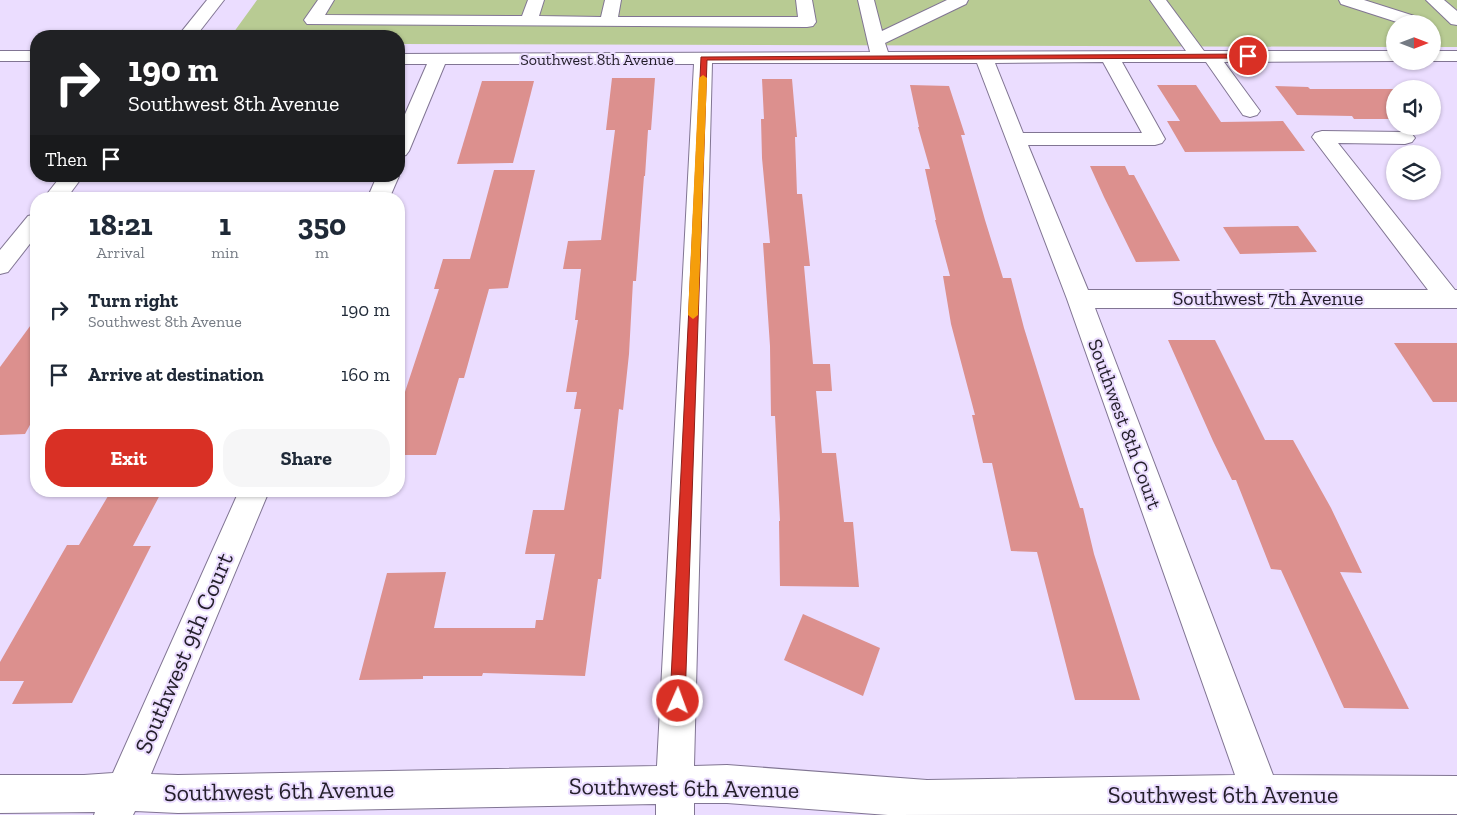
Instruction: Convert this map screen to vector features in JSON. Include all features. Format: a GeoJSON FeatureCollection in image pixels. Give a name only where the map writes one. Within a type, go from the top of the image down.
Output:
{"type":"FeatureCollection","features":[{"type":"Feature","properties":{"kind":"street"},"geometry":{"type":"LineString","coordinates":[[192,30],[216,0]]}},
{"type":"Feature","properties":{"kind":"street"},"geometry":{"type":"LineString","coordinates":[[326,0],[313,20],[807,22],[804,0]]}},
{"type":"Feature","properties":{"kind":"street"},"geometry":{"type":"LineString","coordinates":[[529,21],[536,0]]}},
{"type":"Feature","properties":{"kind":"street"},"geometry":{"type":"LineString","coordinates":[[608,22],[613,0]]}},
{"type":"Feature","properties":{"kind":"street"},"geometry":{"type":"LineString","coordinates":[[866,0],[878,49],[960,0]]}},
{"type":"Feature","properties":{"kind":"street"},"geometry":{"type":"LineString","coordinates":[[1158,0],[1250,111]]}},
{"type":"Feature","properties":{"kind":"street"},"geometry":{"type":"LineString","coordinates":[[1347,0],[1393,15]]}},
{"type":"Feature","properties":{"kind":"street"},"geometry":{"type":"LineString","coordinates":[[1434,0],[1457,20]]}},
{"type":"Feature","properties":{"kind":"street"},"geometry":{"type":"LineString","coordinates":[[1441,31],[1457,35]]}},
{"type":"Feature","properties":{"kind":"street","name":"Southwest 8th Avenue"},"geometry":{"type":"LineString","coordinates":[[405,59],[703,58],[878,49],[983,56],[1386,56]]}},
{"type":"Feature","properties":{"kind":"street"},"geometry":{"type":"LineString","coordinates":[[0,56],[30,56]]}},
{"type":"Feature","properties":{"kind":"street","name":"Southwest 8th Court"},"geometry":{"type":"LineString","coordinates":[[983,56],[1079,299],[1261,794]]}},
{"type":"Feature","properties":{"kind":"street"},"geometry":{"type":"LineString","coordinates":[[1016,139],[1155,139],[1109,56]]}},
{"type":"Feature","properties":{"kind":"street"},"geometry":{"type":"LineString","coordinates":[[1441,56],[1457,56]]}},
{"type":"Feature","properties":{"kind":"street"},"geometry":{"type":"LineString","coordinates":[[675,800],[703,58]]}},
{"type":"Feature","properties":{"kind":"street"},"geometry":{"type":"LineString","coordinates":[[405,137],[438,59]]}},
{"type":"Feature","properties":{"kind":"street"},"geometry":{"type":"LineString","coordinates":[[1405,138],[1322,137],[1453,299]]}},
{"type":"Feature","properties":{"kind":"street"},"geometry":{"type":"LineString","coordinates":[[60,192],[68,182]]}},
{"type":"Feature","properties":{"kind":"street"},"geometry":{"type":"LineString","coordinates":[[0,266],[30,228]]}},
{"type":"Feature","properties":{"kind":"street","name":"Southwest 7th Avenue"},"geometry":{"type":"LineString","coordinates":[[1079,299],[1453,299]]}},
{"type":"Feature","properties":{"kind":"street","name":"Southwest 9th Court"},"geometry":{"type":"LineString","coordinates":[[118,803],[150,736],[251,497]]}},
{"type":"Feature","properties":{"kind":"street","name":"Southwest 6th Avenue"},"geometry":{"type":"LineString","coordinates":[[0,794],[84,794],[118,803],[178,794],[675,800],[727,784],[926,799],[1261,794],[1457,795]]}},
{"type":"Feature","properties":{"kind":"green space"},"geometry":{"type":"Polygon","coordinates":[[[257,0],[1457,0],[1457,47],[1441,47],[1441,15],[1386,15],[1386,47],[405,44],[405,30],[235,30],[257,0]]]}},
{"type":"Feature","properties":{"kind":"building"},"geometry":{"type":"Polygon","coordinates":[[[612,78],[655,78],[651,130],[648,130],[636,281],[633,281],[629,354],[623,410],[619,409],[601,579],[598,579],[585,676],[483,673],[482,676],[423,676],[423,679],[359,680],[387,573],[446,572],[434,628],[535,628],[536,620],[543,620],[555,554],[525,554],[533,510],[564,510],[581,409],[574,409],[577,392],[566,392],[578,320],[575,320],[581,269],[563,269],[568,241],[601,240],[615,130],[606,130],[612,78]]]}},
{"type":"Feature","properties":{"kind":"building"},"geometry":{"type":"Polygon","coordinates":[[[762,79],[792,79],[797,137],[795,137],[797,194],[802,194],[810,266],[804,266],[813,364],[830,364],[832,391],[816,391],[822,453],[836,453],[844,522],[853,522],[859,587],[780,586],[780,521],[775,416],[771,416],[770,346],[763,243],[770,243],[762,158],[761,119],[764,119],[762,79]]]}},
{"type":"Feature","properties":{"kind":"building"},"geometry":{"type":"Polygon","coordinates":[[[482,81],[534,81],[513,163],[457,164],[482,81]]]}},
{"type":"Feature","properties":{"kind":"building"},"geometry":{"type":"Polygon","coordinates":[[[910,85],[949,86],[965,135],[961,135],[1003,278],[1011,278],[1024,328],[1080,508],[1083,508],[1094,554],[1140,700],[1075,700],[1037,552],[1011,551],[992,463],[983,463],[972,415],[975,415],[951,324],[943,276],[950,276],[935,220],[925,169],[930,169],[918,127],[910,85]]]}},
{"type":"Feature","properties":{"kind":"building"},"geometry":{"type":"Polygon","coordinates":[[[1157,85],[1196,85],[1221,122],[1283,121],[1305,151],[1185,152],[1167,121],[1180,121],[1157,85]]]}},
{"type":"Feature","properties":{"kind":"building"},"geometry":{"type":"Polygon","coordinates":[[[1275,86],[1308,87],[1310,89],[1386,89],[1386,119],[1297,115],[1275,86]]]}},
{"type":"Feature","properties":{"kind":"building"},"geometry":{"type":"Polygon","coordinates":[[[1090,166],[1125,166],[1129,175],[1134,175],[1180,261],[1136,262],[1090,166]]]}},
{"type":"Feature","properties":{"kind":"building"},"geometry":{"type":"Polygon","coordinates":[[[494,170],[535,170],[508,288],[489,289],[464,378],[459,378],[436,455],[405,455],[405,392],[439,289],[434,289],[443,259],[470,259],[494,170]]]}},
{"type":"Feature","properties":{"kind":"building"},"geometry":{"type":"Polygon","coordinates":[[[1298,226],[1317,252],[1240,254],[1223,227],[1298,226]]]}},
{"type":"Feature","properties":{"kind":"building"},"geometry":{"type":"Polygon","coordinates":[[[30,326],[30,425],[25,434],[0,435],[0,367],[30,326]]]}},
{"type":"Feature","properties":{"kind":"building"},"geometry":{"type":"Polygon","coordinates":[[[1168,340],[1215,340],[1265,440],[1293,440],[1331,508],[1362,573],[1340,572],[1409,709],[1344,708],[1281,570],[1271,569],[1236,480],[1232,480],[1213,441],[1168,340]]]}},
{"type":"Feature","properties":{"kind":"building"},"geometry":{"type":"Polygon","coordinates":[[[1394,343],[1457,343],[1457,402],[1433,402],[1394,343]]]}},
{"type":"Feature","properties":{"kind":"building"},"geometry":{"type":"Polygon","coordinates":[[[107,497],[159,497],[133,546],[151,546],[72,703],[12,704],[24,681],[0,681],[0,662],[67,545],[79,545],[107,497]]]}},
{"type":"Feature","properties":{"kind":"building"},"geometry":{"type":"Polygon","coordinates":[[[803,614],[880,648],[863,696],[784,660],[803,614]]]}},
{"type":"Feature","properties":{"kind":"slow traffic"},"geometry":{"type":"LineString","coordinates":[[693,315],[703,78]]}},
{"type":"Feature","properties":{"kind":"route"},"geometry":{"type":"LineString","coordinates":[[678,701],[703,58],[1248,56]]}}]}
